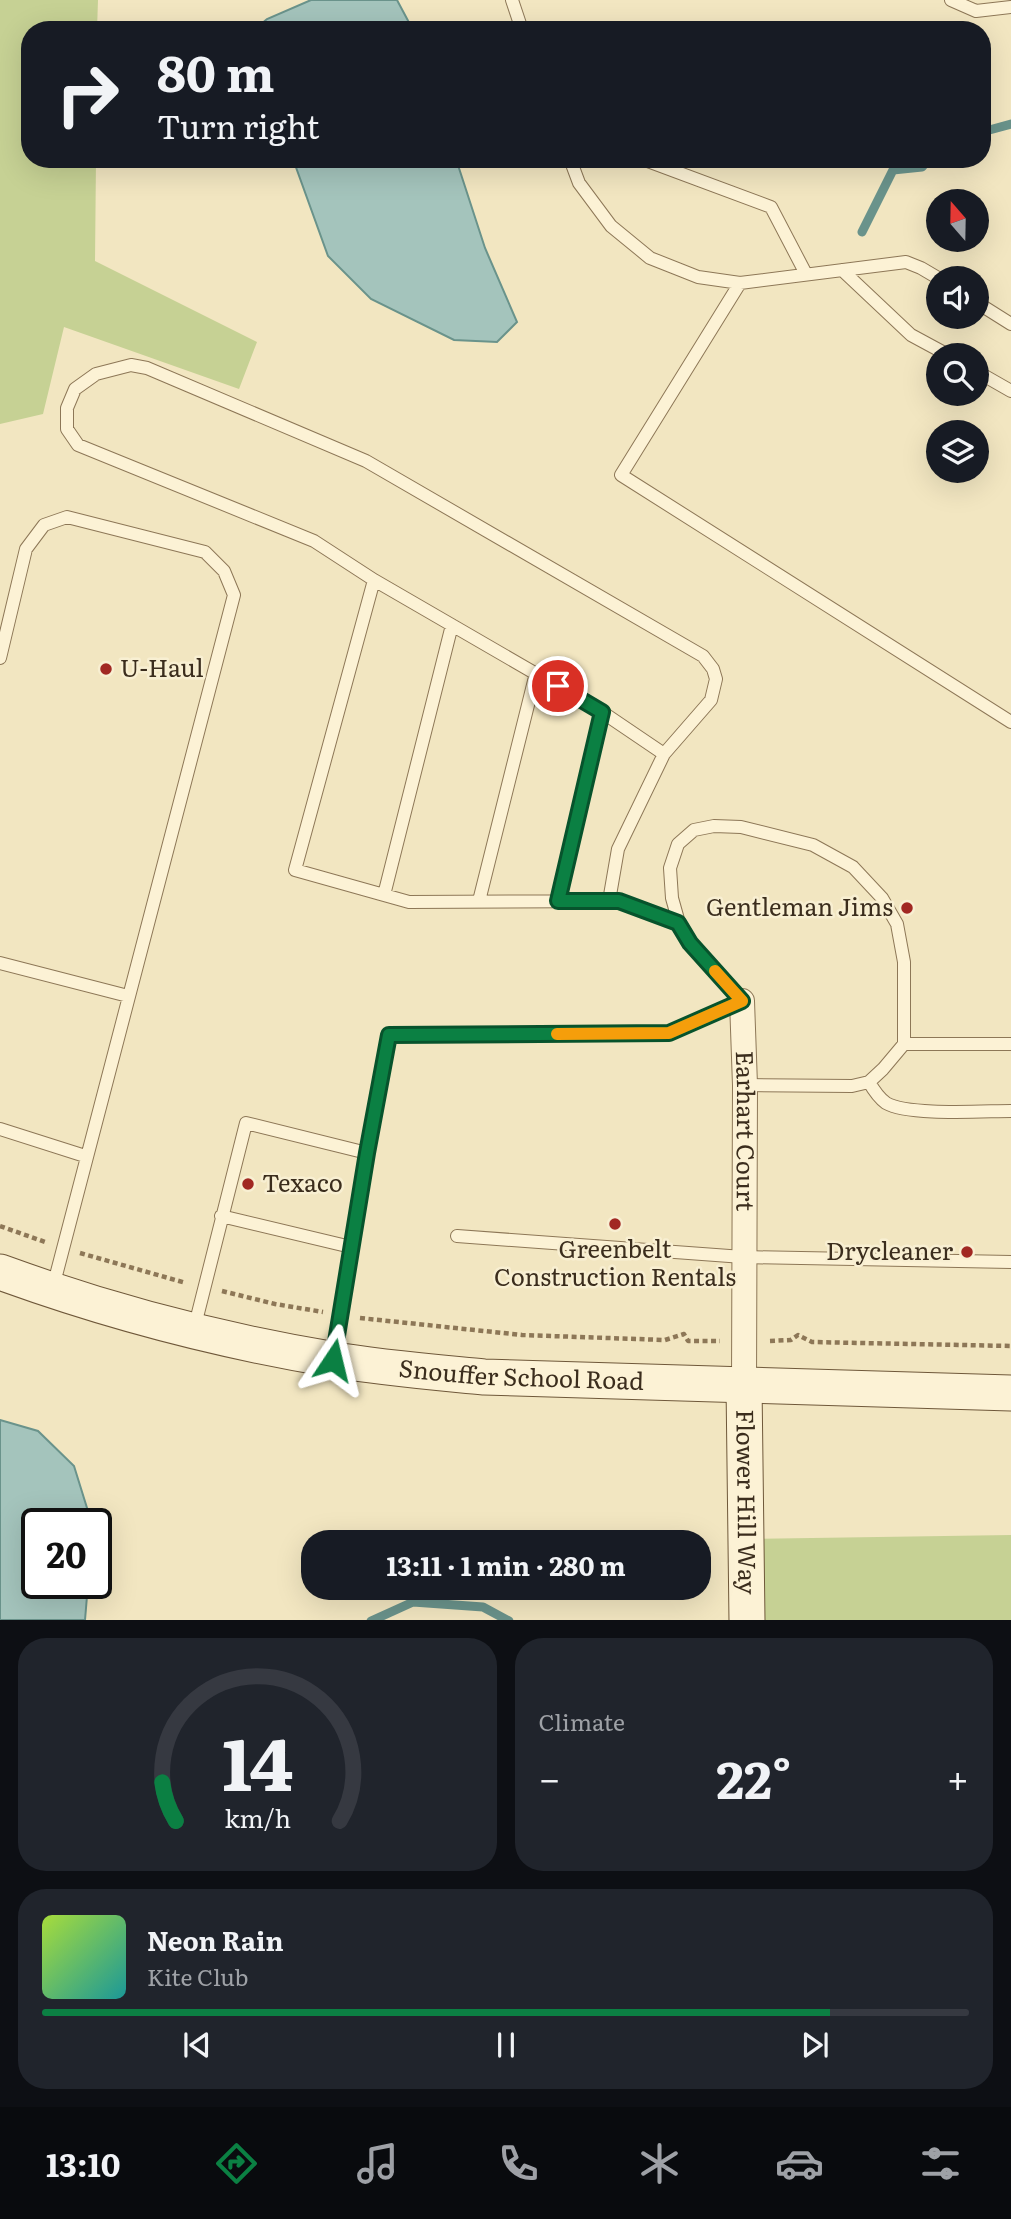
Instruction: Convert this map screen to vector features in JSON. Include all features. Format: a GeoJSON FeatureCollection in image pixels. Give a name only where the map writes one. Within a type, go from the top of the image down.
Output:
{"type":"FeatureCollection","features":[{"type":"Feature","properties":{"kind":"main road","name":"Snouffer School Road"},"geometry":{"type":"LineString","coordinates":[[0,1272],[52,1291],[193,1332],[333,1360],[484,1377],[1011,1393]]}},
{"type":"Feature","properties":{"kind":"main road","name":"Flower Hill Way"},"geometry":{"type":"LineString","coordinates":[[744,1385],[747,1620]]}},
{"type":"Feature","properties":{"kind":"street","name":"Earhart Court"},"geometry":{"type":"LineString","coordinates":[[742,1001],[745,1085],[744,1385]]}},
{"type":"Feature","properties":{"kind":"lane"},"geometry":{"type":"LineString","coordinates":[[512,0],[519,21]]}},
{"type":"Feature","properties":{"kind":"lane"},"geometry":{"type":"LineString","coordinates":[[951,0],[976,11],[1011,7]]}},
{"type":"Feature","properties":{"kind":"lane"},"geometry":{"type":"LineString","coordinates":[[573,168],[579,183],[611,226],[650,258],[698,277],[740,283],[906,262],[926,271]]}},
{"type":"Feature","properties":{"kind":"lane"},"geometry":{"type":"LineString","coordinates":[[666,168],[771,207],[806,274]]}},
{"type":"Feature","properties":{"kind":"lane"},"geometry":{"type":"LineString","coordinates":[[842,270],[911,335],[926,343]]}},
{"type":"Feature","properties":{"kind":"lane"},"geometry":{"type":"LineString","coordinates":[[740,283],[621,475],[1011,722]]}},
{"type":"Feature","properties":{"kind":"lane"},"geometry":{"type":"LineString","coordinates":[[989,310],[1011,324]]}},
{"type":"Feature","properties":{"kind":"lane"},"geometry":{"type":"LineString","coordinates":[[609,901],[618,849],[664,754],[711,700],[716,679],[713,669],[703,656],[366,461],[147,368],[131,365],[96,374],[75,389],[67,408],[67,429],[78,445],[314,541],[374,580],[602,712],[664,754]]}},
{"type":"Feature","properties":{"kind":"lane"},"geometry":{"type":"LineString","coordinates":[[989,378],[1011,391]]}},
{"type":"Feature","properties":{"kind":"lane"},"geometry":{"type":"LineString","coordinates":[[0,658],[26,549],[44,525],[67,517],[205,552],[224,571],[234,595],[85,1156],[52,1291]]}},
{"type":"Feature","properties":{"kind":"lane"},"geometry":{"type":"LineString","coordinates":[[374,580],[295,870],[409,902],[619,901],[678,923]]}},
{"type":"Feature","properties":{"kind":"lane"},"geometry":{"type":"LineString","coordinates":[[384,895],[452,625]]}},
{"type":"Feature","properties":{"kind":"lane"},"geometry":{"type":"LineString","coordinates":[[479,901],[536,673]]}},
{"type":"Feature","properties":{"kind":"lane"},"geometry":{"type":"LineString","coordinates":[[558,901],[602,712]]}},
{"type":"Feature","properties":{"kind":"lane"},"geometry":{"type":"LineString","coordinates":[[333,1360],[389,1035],[669,1033],[742,1001],[690,943],[678,923],[672,898],[670,867],[678,844],[694,830],[714,826],[741,827],[813,845],[853,867],[881,898],[897,924],[904,962],[904,1044],[869,1082],[852,1086],[745,1085]]}},
{"type":"Feature","properties":{"kind":"lane"},"geometry":{"type":"LineString","coordinates":[[0,963],[128,996]]}},
{"type":"Feature","properties":{"kind":"lane"},"geometry":{"type":"LineString","coordinates":[[904,1044],[1011,1044]]}},
{"type":"Feature","properties":{"kind":"lane"},"geometry":{"type":"LineString","coordinates":[[869,1082],[886,1102],[895,1106],[918,1110],[1011,1111]]}},
{"type":"Feature","properties":{"kind":"lane"},"geometry":{"type":"LineString","coordinates":[[193,1332],[246,1123],[367,1153]]}},
{"type":"Feature","properties":{"kind":"lane"},"geometry":{"type":"LineString","coordinates":[[0,1129],[85,1156]]}},
{"type":"Feature","properties":{"kind":"lane"},"geometry":{"type":"LineString","coordinates":[[221,1216],[351,1247]]}},
{"type":"Feature","properties":{"kind":"lane"},"geometry":{"type":"LineString","coordinates":[[457,1236],[743,1257],[1011,1262]]}},
{"type":"Feature","properties":{"kind":"path"},"geometry":{"type":"LineString","coordinates":[[0,1226],[34,1239]]}},
{"type":"Feature","properties":{"kind":"path"},"geometry":{"type":"LineString","coordinates":[[110,1263],[178,1281]]}},
{"type":"Feature","properties":{"kind":"path"},"geometry":{"type":"LineString","coordinates":[[239,1295],[312,1310]]}},
{"type":"Feature","properties":{"kind":"path"},"geometry":{"type":"LineString","coordinates":[[379,1321],[522,1335],[665,1340],[684,1334],[688,1341]]}},
{"type":"Feature","properties":{"kind":"path"},"geometry":{"type":"LineString","coordinates":[[791,1340],[798,1335],[812,1342],[1011,1346]]}},
{"type":"Feature","properties":{"kind":"green space"},"geometry":{"type":"Polygon","coordinates":[[[0,0],[98,0],[97,21],[21,21],[21,168],[96,168],[95,261],[257,342],[239,389],[64,327],[43,414],[0,424],[0,0]]]}},
{"type":"Feature","properties":{"kind":"green space"},"geometry":{"type":"Polygon","coordinates":[[[1011,1535],[1011,1620],[755,1620],[746,1539],[1011,1535]]]}},
{"type":"Feature","properties":{"kind":"water"},"geometry":{"type":"Polygon","coordinates":[[[311,0],[397,0],[408,21],[265,21],[311,0]]]}},
{"type":"Feature","properties":{"kind":"water"},"geometry":{"type":"Polygon","coordinates":[[[296,168],[459,168],[485,248],[517,322],[497,342],[454,340],[371,299],[328,256],[296,168]]]}},
{"type":"Feature","properties":{"kind":"water"},"geometry":{"type":"Polygon","coordinates":[[[0,1420],[38,1431],[74,1466],[87,1508],[21,1508],[21,1599],[87,1599],[85,1620],[0,1620],[0,1420]]]}},
{"type":"Feature","properties":{"kind":"waterway"},"geometry":{"type":"LineString","coordinates":[[991,130],[1011,124]]}},
{"type":"Feature","properties":{"kind":"waterway"},"geometry":{"type":"LineString","coordinates":[[862,232],[893,170],[912,168]]}},
{"type":"Feature","properties":{"kind":"waterway"},"geometry":{"type":"LineString","coordinates":[[373,1620],[413,1602],[483,1607],[507,1620]]}},
{"type":"Feature","properties":{"kind":"slow traffic"},"geometry":{"type":"LineString","coordinates":[[557,1034],[669,1033],[742,1001],[715,971]]}},
{"type":"Feature","properties":{"kind":"place","name":"U-Haul"},"geometry":{"type":"Point","coordinates":[106,669]}},
{"type":"Feature","properties":{"kind":"place","name":"Gentleman Jims"},"geometry":{"type":"Point","coordinates":[907,908]}},
{"type":"Feature","properties":{"kind":"place","name":"Texaco"},"geometry":{"type":"Point","coordinates":[248,1184]}},
{"type":"Feature","properties":{"kind":"place","name":"Greenbelt Construction Rentals"},"geometry":{"type":"Point","coordinates":[615,1224]}},
{"type":"Feature","properties":{"kind":"place","name":"Drycleaner"},"geometry":{"type":"Point","coordinates":[967,1252]}},
{"type":"Feature","properties":{"kind":"route"},"geometry":{"type":"LineString","coordinates":[[333,1360],[389,1035],[669,1033],[742,1001],[690,943],[678,923],[619,901],[558,901],[602,712],[558,686]]}}]}
